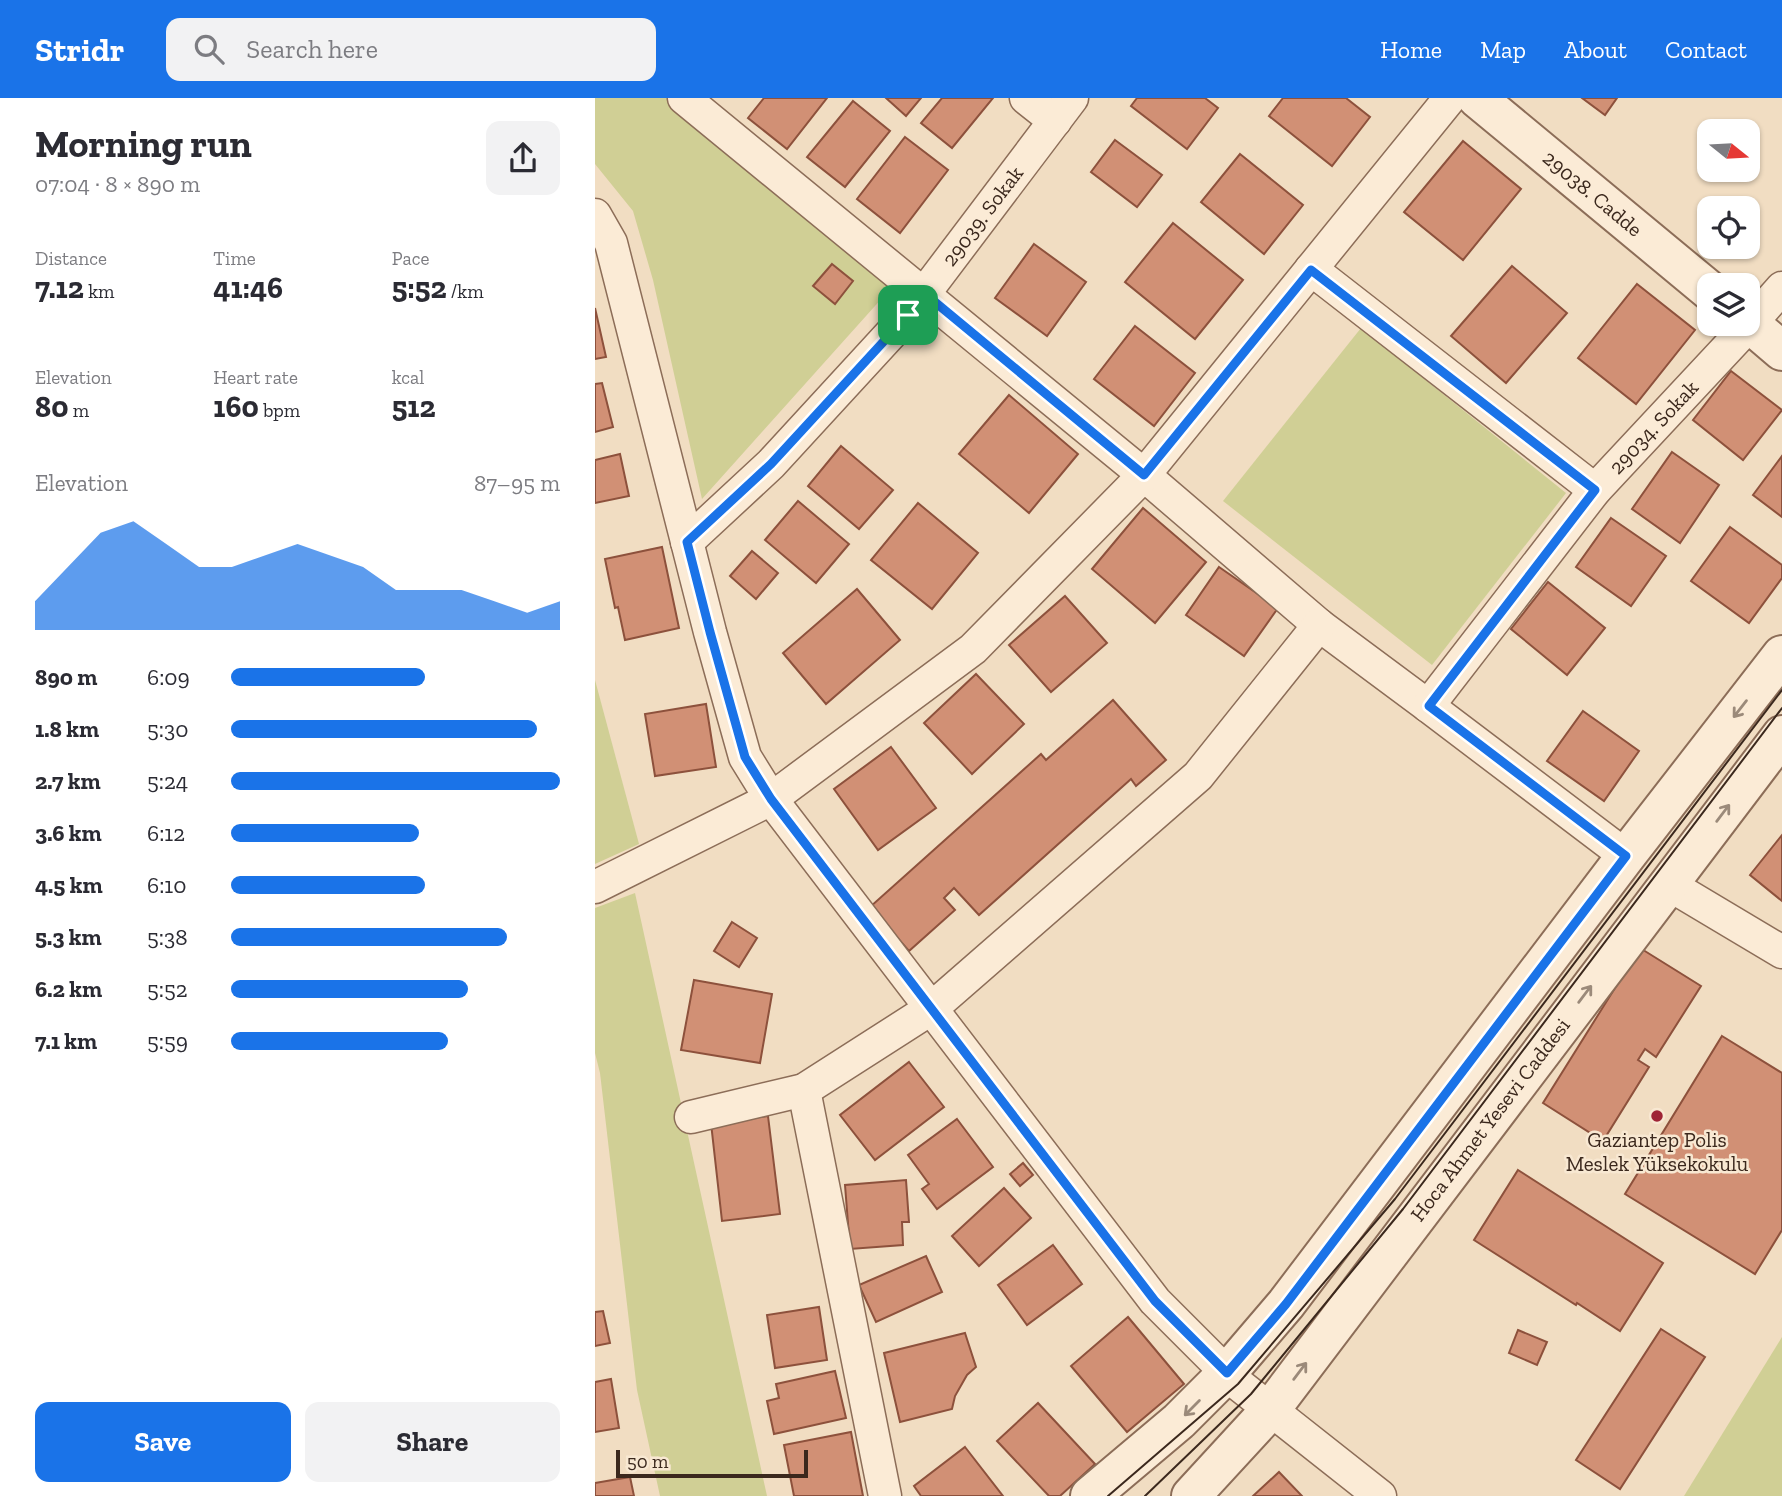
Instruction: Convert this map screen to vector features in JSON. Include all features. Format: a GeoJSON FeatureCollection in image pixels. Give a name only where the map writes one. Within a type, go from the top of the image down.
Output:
{"type":"FeatureCollection","features":[{"type":"Feature","properties":{"kind":"street"},"geometry":{"type":"LineString","coordinates":[[684,98],[1144,475],[1319,625],[1626,856]]}},
{"type":"Feature","properties":{"kind":"street"},"geometry":{"type":"LineString","coordinates":[[1026,98],[1064,110]]}},
{"type":"Feature","properties":{"kind":"street"},"geometry":{"type":"LineString","coordinates":[[595,887],[771,799],[973,649],[1144,475],[1450,98]]}},
{"type":"Feature","properties":{"kind":"street","name":"29038. Cadde"},"geometry":{"type":"LineString","coordinates":[[1478,98],[1697,279]]}},
{"type":"Feature","properties":{"kind":"street","name":"29039. Sokak"},"geometry":{"type":"LineString","coordinates":[[687,542],[771,464],[908,315],[1064,110]]}},
{"type":"Feature","properties":{"kind":"street"},"geometry":{"type":"LineString","coordinates":[[595,215],[611,243],[710,632],[745,757],[771,799],[1155,1301],[1227,1373],[1380,1496]]}},
{"type":"Feature","properties":{"kind":"street"},"geometry":{"type":"LineString","coordinates":[[1311,270],[1595,490]]}},
{"type":"Feature","properties":{"kind":"street","name":"29034. Sokak"},"geometry":{"type":"LineString","coordinates":[[1760,311],[1782,288]]}},
{"type":"Feature","properties":{"kind":"street"},"geometry":{"type":"LineString","coordinates":[[1760,332],[1782,351]]}},
{"type":"Feature","properties":{"kind":"street","name":"29034. Sokak"},"geometry":{"type":"LineString","coordinates":[[1429,706],[1595,490],[1737,336]]}},
{"type":"Feature","properties":{"kind":"street"},"geometry":{"type":"LineString","coordinates":[[691,1117],[804,1090],[932,1008],[1198,776],[1319,625]]}},
{"type":"Feature","properties":{"kind":"street"},"geometry":{"type":"LineString","coordinates":[[1090,1496],[1179,1421],[1227,1373],[1295,1293],[1782,655]]}},
{"type":"Feature","properties":{"kind":"street","name":"Hoca Ahmet Yesevi Caddesi"},"geometry":{"type":"LineString","coordinates":[[1191,1496],[1271,1409],[1782,735]]}},
{"type":"Feature","properties":{"kind":"street"},"geometry":{"type":"LineString","coordinates":[[1668,884],[1782,952]]}},
{"type":"Feature","properties":{"kind":"street"},"geometry":{"type":"LineString","coordinates":[[804,1090],[885,1496]]}},
{"type":"Feature","properties":{"kind":"shaded area"},"geometry":{"type":"Polygon","coordinates":[[[595,98],[668,98],[892,287],[702,499],[653,280],[633,211],[595,164],[595,98]]]}},
{"type":"Feature","properties":{"kind":"shaded area"},"geometry":{"type":"Polygon","coordinates":[[[1361,328],[1566,493],[1432,665],[1223,501],[1361,328]]]}},
{"type":"Feature","properties":{"kind":"shaded area"},"geometry":{"type":"Polygon","coordinates":[[[595,680],[639,844],[595,864],[595,680]]]}},
{"type":"Feature","properties":{"kind":"shaded area"},"geometry":{"type":"Polygon","coordinates":[[[635,893],[767,1496],[660,1496],[637,1390],[600,1073],[595,1053],[595,908],[635,893]]]}},
{"type":"Feature","properties":{"kind":"shaded area"},"geometry":{"type":"Polygon","coordinates":[[[1782,1337],[1782,1496],[1684,1496],[1782,1337]]]}},
{"type":"Feature","properties":{"kind":"building"},"geometry":{"type":"Polygon","coordinates":[[[764,98],[827,98],[787,149],[748,118],[764,98]]]}},
{"type":"Feature","properties":{"kind":"building"},"geometry":{"type":"Polygon","coordinates":[[[886,98],[921,98],[906,116],[886,98]]]}},
{"type":"Feature","properties":{"kind":"building"},"geometry":{"type":"Polygon","coordinates":[[[942,98],[993,98],[952,148],[921,123],[942,98]]]}},
{"type":"Feature","properties":{"kind":"building"},"geometry":{"type":"Polygon","coordinates":[[[1137,98],[1205,98],[1218,108],[1187,149],[1131,106],[1137,98]]]}},
{"type":"Feature","properties":{"kind":"building"},"geometry":{"type":"Polygon","coordinates":[[[1283,98],[1346,98],[1370,117],[1332,166],[1269,116],[1283,98]]]}},
{"type":"Feature","properties":{"kind":"building"},"geometry":{"type":"Polygon","coordinates":[[[1582,98],[1617,98],[1605,115],[1582,98]]]}},
{"type":"Feature","properties":{"kind":"building"},"geometry":{"type":"Polygon","coordinates":[[[853,101],[890,131],[845,187],[807,157],[853,101]]]}},
{"type":"Feature","properties":{"kind":"building"},"geometry":{"type":"Polygon","coordinates":[[[905,137],[948,170],[900,233],[857,199],[905,137]]]}},
{"type":"Feature","properties":{"kind":"building"},"geometry":{"type":"Polygon","coordinates":[[[1115,140],[1162,175],[1137,207],[1091,172],[1115,140]]]}},
{"type":"Feature","properties":{"kind":"building"},"geometry":{"type":"Polygon","coordinates":[[[1463,141],[1521,189],[1463,260],[1404,212],[1463,141]]]}},
{"type":"Feature","properties":{"kind":"building"},"geometry":{"type":"Polygon","coordinates":[[[1240,154],[1303,205],[1264,254],[1201,202],[1240,154]]]}},
{"type":"Feature","properties":{"kind":"building"},"geometry":{"type":"Polygon","coordinates":[[[1173,223],[1243,280],[1195,339],[1125,282],[1173,223]]]}},
{"type":"Feature","properties":{"kind":"building"},"geometry":{"type":"Polygon","coordinates":[[[1034,244],[1086,282],[1047,336],[995,298],[1034,244]]]}},
{"type":"Feature","properties":{"kind":"building"},"geometry":{"type":"Polygon","coordinates":[[[832,264],[853,281],[835,304],[813,286],[832,264]]]}},
{"type":"Feature","properties":{"kind":"building"},"geometry":{"type":"Polygon","coordinates":[[[1512,266],[1567,313],[1506,383],[1451,336],[1512,266]]]}},
{"type":"Feature","properties":{"kind":"building"},"geometry":{"type":"Polygon","coordinates":[[[1637,284],[1695,330],[1636,404],[1578,358],[1637,284]]]}},
{"type":"Feature","properties":{"kind":"building"},"geometry":{"type":"Polygon","coordinates":[[[595,308],[606,357],[595,359],[595,308]]]}},
{"type":"Feature","properties":{"kind":"building"},"geometry":{"type":"Polygon","coordinates":[[[1135,326],[1195,373],[1154,426],[1094,379],[1135,326]]]}},
{"type":"Feature","properties":{"kind":"building"},"geometry":{"type":"Polygon","coordinates":[[[1731,371],[1782,410],[1743,460],[1693,420],[1731,371]]]}},
{"type":"Feature","properties":{"kind":"building"},"geometry":{"type":"Polygon","coordinates":[[[602,383],[613,427],[595,432],[595,384],[602,383]]]}},
{"type":"Feature","properties":{"kind":"building"},"geometry":{"type":"Polygon","coordinates":[[[1009,395],[1078,454],[1029,513],[959,454],[1009,395]]]}},
{"type":"Feature","properties":{"kind":"building"},"geometry":{"type":"Polygon","coordinates":[[[841,446],[893,490],[859,529],[808,486],[841,446]]]}},
{"type":"Feature","properties":{"kind":"building"},"geometry":{"type":"Polygon","coordinates":[[[1672,452],[1719,485],[1680,543],[1632,509],[1672,452]]]}},
{"type":"Feature","properties":{"kind":"building"},"geometry":{"type":"Polygon","coordinates":[[[620,454],[629,496],[595,503],[595,460],[620,454]]]}},
{"type":"Feature","properties":{"kind":"building"},"geometry":{"type":"Polygon","coordinates":[[[1782,456],[1782,517],[1753,495],[1782,456]]]}},
{"type":"Feature","properties":{"kind":"building"},"geometry":{"type":"Polygon","coordinates":[[[798,501],[849,544],[816,583],[765,540],[798,501]]]}},
{"type":"Feature","properties":{"kind":"building"},"geometry":{"type":"Polygon","coordinates":[[[918,503],[978,553],[932,609],[871,560],[918,503]]]}},
{"type":"Feature","properties":{"kind":"building"},"geometry":{"type":"Polygon","coordinates":[[[1143,508],[1206,562],[1155,623],[1092,569],[1143,508]]]}},
{"type":"Feature","properties":{"kind":"building"},"geometry":{"type":"Polygon","coordinates":[[[1611,518],[1666,556],[1631,606],[1576,567],[1611,518]]]}},
{"type":"Feature","properties":{"kind":"building"},"geometry":{"type":"Polygon","coordinates":[[[1730,527],[1782,565],[1782,578],[1749,623],[1691,581],[1730,527]]]}},
{"type":"Feature","properties":{"kind":"building"},"geometry":{"type":"Polygon","coordinates":[[[662,547],[679,628],[625,640],[605,559],[662,547]]]}},
{"type":"Feature","properties":{"kind":"building"},"geometry":{"type":"Polygon","coordinates":[[[752,551],[778,573],[756,599],[730,576],[752,551]]]}},
{"type":"Feature","properties":{"kind":"building"},"geometry":{"type":"Polygon","coordinates":[[[1219,567],[1278,608],[1244,656],[1186,615],[1219,567]]]}},
{"type":"Feature","properties":{"kind":"building"},"geometry":{"type":"Polygon","coordinates":[[[1548,582],[1605,628],[1567,675],[1511,629],[1548,582]]]}},
{"type":"Feature","properties":{"kind":"building"},"geometry":{"type":"Polygon","coordinates":[[[857,589],[900,640],[826,704],[783,653],[857,589]]]}},
{"type":"Feature","properties":{"kind":"building"},"geometry":{"type":"Polygon","coordinates":[[[1065,596],[1107,643],[1051,692],[1009,645],[1065,596]]]}},
{"type":"Feature","properties":{"kind":"building"},"geometry":{"type":"Polygon","coordinates":[[[976,674],[1024,724],[972,774],[924,723],[976,674]]]}},
{"type":"Feature","properties":{"kind":"building"},"geometry":{"type":"Polygon","coordinates":[[[1113,700],[1166,760],[1136,786],[1131,779],[979,915],[954,888],[944,898],[955,910],[909,951],[870,907],[1041,754],[1046,760],[1113,700]]]}},
{"type":"Feature","properties":{"kind":"building"},"geometry":{"type":"Polygon","coordinates":[[[706,704],[716,767],[655,776],[645,714],[706,704]]]}},
{"type":"Feature","properties":{"kind":"building"},"geometry":{"type":"Polygon","coordinates":[[[1583,711],[1639,751],[1604,801],[1547,761],[1583,711]]]}},
{"type":"Feature","properties":{"kind":"building"},"geometry":{"type":"Polygon","coordinates":[[[891,747],[936,808],[878,850],[834,789],[891,747]]]}},
{"type":"Feature","properties":{"kind":"building"},"geometry":{"type":"Polygon","coordinates":[[[1782,835],[1782,901],[1750,875],[1782,835]]]}},
{"type":"Feature","properties":{"kind":"building"},"geometry":{"type":"Polygon","coordinates":[[[732,922],[757,938],[739,967],[714,951],[732,922]]]}},
{"type":"Feature","properties":{"kind":"building"},"geometry":{"type":"Polygon","coordinates":[[[1640,948],[1701,986],[1656,1057],[1645,1049],[1638,1060],[1649,1067],[1603,1141],[1543,1103],[1640,948]]]}},
{"type":"Feature","properties":{"kind":"building"},"geometry":{"type":"Polygon","coordinates":[[[694,980],[772,994],[760,1063],[681,1050],[694,980]]]}},
{"type":"Feature","properties":{"kind":"building"},"geometry":{"type":"Polygon","coordinates":[[[1722,1036],[1782,1073],[1782,1230],[1755,1274],[1625,1194],[1722,1036]]]}},
{"type":"Feature","properties":{"kind":"building"},"geometry":{"type":"Polygon","coordinates":[[[909,1062],[944,1107],[875,1160],[840,1115],[909,1062]]]}},
{"type":"Feature","properties":{"kind":"building"},"geometry":{"type":"Polygon","coordinates":[[[768,1116],[780,1214],[722,1221],[711,1123],[768,1116]]]}},
{"type":"Feature","properties":{"kind":"building"},"geometry":{"type":"Polygon","coordinates":[[[957,1119],[993,1167],[937,1209],[922,1189],[929,1184],[908,1155],[957,1119]]]}},
{"type":"Feature","properties":{"kind":"building"},"geometry":{"type":"Polygon","coordinates":[[[1023,1163],[1033,1175],[1020,1186],[1010,1174],[1023,1163]]]}},
{"type":"Feature","properties":{"kind":"building"},"geometry":{"type":"Polygon","coordinates":[[[1518,1170],[1663,1263],[1620,1331],[1474,1240],[1518,1170]]]}},
{"type":"Feature","properties":{"kind":"building"},"geometry":{"type":"Polygon","coordinates":[[[906,1180],[909,1222],[902,1222],[903,1245],[850,1249],[845,1185],[906,1180]]]}},
{"type":"Feature","properties":{"kind":"building"},"geometry":{"type":"Polygon","coordinates":[[[1004,1188],[1031,1218],[979,1266],[952,1236],[1004,1188]]]}},
{"type":"Feature","properties":{"kind":"building"},"geometry":{"type":"Polygon","coordinates":[[[1053,1245],[1082,1284],[1027,1325],[998,1285],[1053,1245]]]}},
{"type":"Feature","properties":{"kind":"building"},"geometry":{"type":"Polygon","coordinates":[[[926,1256],[942,1292],[876,1322],[859,1285],[926,1256]]]}},
{"type":"Feature","properties":{"kind":"building"},"geometry":{"type":"Polygon","coordinates":[[[819,1307],[827,1360],[775,1368],[767,1315],[819,1307]]]}},
{"type":"Feature","properties":{"kind":"building"},"geometry":{"type":"Polygon","coordinates":[[[603,1311],[610,1343],[595,1346],[595,1312],[603,1311]]]}},
{"type":"Feature","properties":{"kind":"building"},"geometry":{"type":"Polygon","coordinates":[[[1128,1317],[1184,1384],[1127,1432],[1071,1366],[1128,1317]]]}},
{"type":"Feature","properties":{"kind":"building"},"geometry":{"type":"Polygon","coordinates":[[[1661,1329],[1705,1357],[1620,1489],[1576,1460],[1661,1329]]]}},
{"type":"Feature","properties":{"kind":"building"},"geometry":{"type":"Polygon","coordinates":[[[1518,1330],[1547,1342],[1537,1365],[1509,1353],[1518,1330]]]}},
{"type":"Feature","properties":{"kind":"building"},"geometry":{"type":"Polygon","coordinates":[[[965,1333],[976,1367],[967,1375],[955,1396],[952,1409],[900,1422],[884,1353],[965,1333]]]}},
{"type":"Feature","properties":{"kind":"building"},"geometry":{"type":"Polygon","coordinates":[[[835,1371],[846,1418],[774,1434],[767,1401],[779,1398],[776,1384],[835,1371]]]}},
{"type":"Feature","properties":{"kind":"building"},"geometry":{"type":"Polygon","coordinates":[[[611,1379],[619,1428],[595,1432],[595,1382],[611,1379]]]}},
{"type":"Feature","properties":{"kind":"building"},"geometry":{"type":"Polygon","coordinates":[[[1038,1403],[1095,1464],[1060,1496],[1049,1496],[997,1441],[1038,1403]]]}},
{"type":"Feature","properties":{"kind":"building"},"geometry":{"type":"Polygon","coordinates":[[[851,1432],[863,1496],[794,1496],[784,1445],[851,1432]]]}},
{"type":"Feature","properties":{"kind":"building"},"geometry":{"type":"Polygon","coordinates":[[[965,1447],[1003,1496],[921,1496],[914,1486],[965,1447]]]}},
{"type":"Feature","properties":{"kind":"building"},"geometry":{"type":"Polygon","coordinates":[[[1279,1472],[1302,1496],[1253,1496],[1279,1472]]]}},
{"type":"Feature","properties":{"kind":"building"},"geometry":{"type":"Polygon","coordinates":[[[630,1477],[634,1496],[595,1496],[595,1483],[630,1477]]]}},
{"type":"Feature","properties":{"kind":"tram line"},"geometry":{"type":"LineString","coordinates":[[1108,1496],[1238,1384],[1395,1199],[1782,690]]}},
{"type":"Feature","properties":{"kind":"tram line"},"geometry":{"type":"LineString","coordinates":[[1145,1496],[1251,1394],[1403,1209],[1782,708]]}},
{"type":"Feature","properties":{"kind":"place","name":"Gaziantep Polis Meslek Yüksekokulu"},"geometry":{"type":"Point","coordinates":[1657,1116]}},
{"type":"Feature","properties":{"kind":"route"},"geometry":{"type":"LineString","coordinates":[[1311,270],[1595,490],[1429,706],[1626,856],[1286,1304],[1227,1373],[1155,1301],[771,799],[745,757],[687,542],[771,464],[908,315],[924,293],[1144,475],[1311,270]]}}]}
